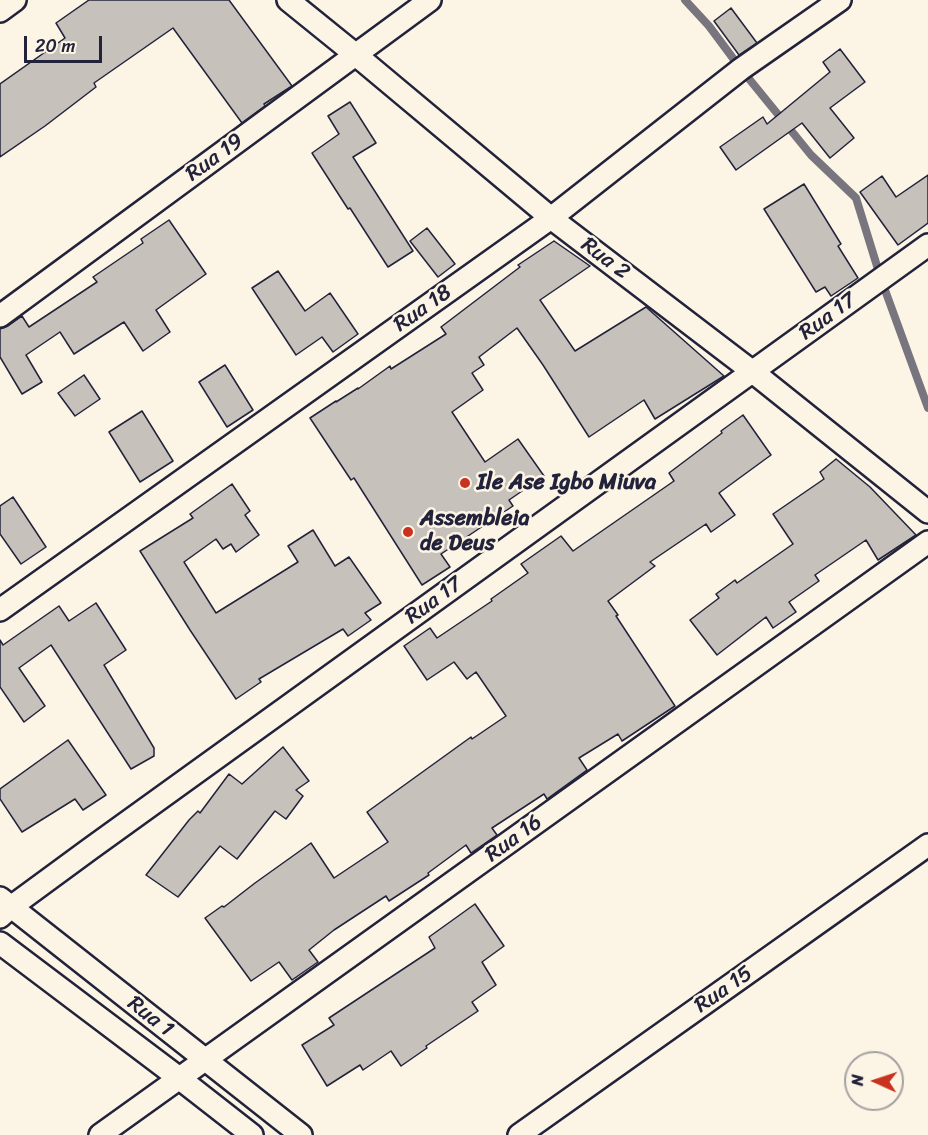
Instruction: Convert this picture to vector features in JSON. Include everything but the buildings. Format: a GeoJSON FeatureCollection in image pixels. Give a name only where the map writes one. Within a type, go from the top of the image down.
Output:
{"type":"FeatureCollection","features":[{"type":"Feature","properties":{"kind":"street"},"geometry":{"type":"LineString","coordinates":[[0,11],[15,0]]}},
{"type":"Feature","properties":{"kind":"street","name":"Rua 2"},"geometry":{"type":"LineString","coordinates":[[288,0],[551,218],[753,372],[928,512]]}},
{"type":"Feature","properties":{"kind":"street","name":"Rua 19"},"geometry":{"type":"LineString","coordinates":[[0,316],[430,0]]}},
{"type":"Feature","properties":{"kind":"street","name":"Rua 18"},"geometry":{"type":"LineString","coordinates":[[0,610],[551,218],[741,69],[840,0]]}},
{"type":"Feature","properties":{"kind":"street","name":"Rua 17"},"geometry":{"type":"LineString","coordinates":[[4,907],[928,245]]}},
{"type":"Feature","properties":{"kind":"street","name":"Rua 16"},"geometry":{"type":"LineString","coordinates":[[100,1135],[928,542]]}},
{"type":"Feature","properties":{"kind":"street","name":"Rua 15"},"geometry":{"type":"LineString","coordinates":[[519,1135],[928,845]]}},
{"type":"Feature","properties":{"kind":"street","name":"Rua 1"},"geometry":{"type":"LineString","coordinates":[[4,907],[301,1135]]}},
{"type":"Feature","properties":{"kind":"street","name":"Rua 1"},"geometry":{"type":"LineString","coordinates":[[0,943],[252,1135]]}},
{"type":"Feature","properties":{"kind":"waterway"},"geometry":{"type":"LineString","coordinates":[[685,0],[709,26],[811,155],[856,198],[881,279],[928,408]]}},
{"type":"Feature","properties":{"kind":"place","name":"Ile Ase Igbo Miuva"},"geometry":{"type":"Point","coordinates":[465,483]}},
{"type":"Feature","properties":{"kind":"place","name":"Assembleia de Deus"},"geometry":{"type":"Point","coordinates":[408,532]}}]}
